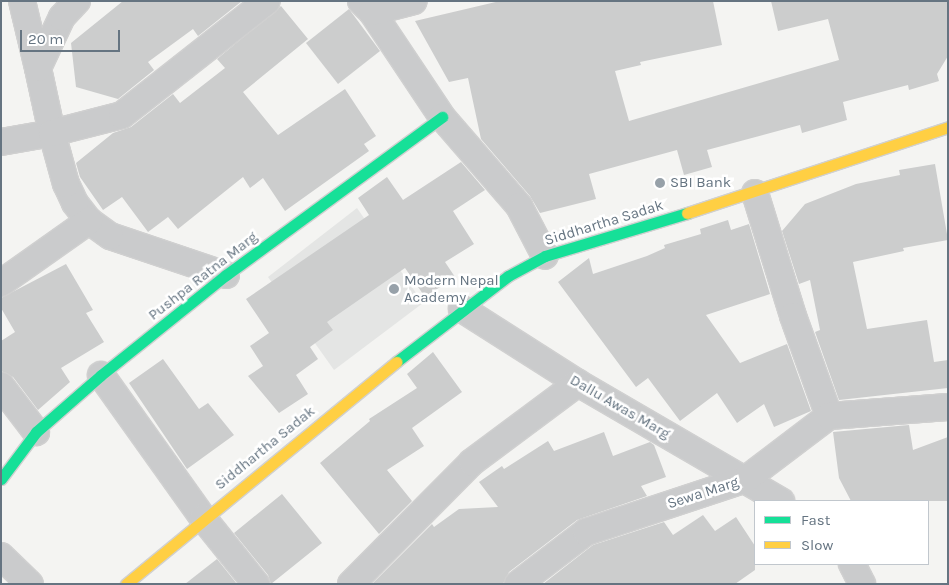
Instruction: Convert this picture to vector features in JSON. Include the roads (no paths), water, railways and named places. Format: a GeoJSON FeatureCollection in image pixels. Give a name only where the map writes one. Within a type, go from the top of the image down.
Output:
{"type":"FeatureCollection","features":[{"type":"Feature","properties":{"kind":"street"},"geometry":{"type":"LineString","coordinates":[[22,1],[52,132],[66,184],[75,203],[89,221],[110,236],[226,275]]}},
{"type":"Feature","properties":{"kind":"street"},"geometry":{"type":"LineString","coordinates":[[38,68],[62,17],[77,1]]}},
{"type":"Feature","properties":{"kind":"street"},"geometry":{"type":"LineString","coordinates":[[1,142],[122,115],[268,1]]}},
{"type":"Feature","properties":{"kind":"street"},"geometry":{"type":"LineString","coordinates":[[414,1],[367,6],[442,117],[519,206],[545,256]]}},
{"type":"Feature","properties":{"kind":"street","name":"Pushpa Ratna Marg"},"geometry":{"type":"LineString","coordinates":[[1,479],[36,432],[100,375],[226,275],[442,117]]}},
{"type":"Feature","properties":{"kind":"street","name":"Siddhartha Sadak"},"geometry":{"type":"LineString","coordinates":[[126,584],[203,518],[462,309],[508,276],[545,256],[755,193],[947,128]]}},
{"type":"Feature","properties":{"kind":"street"},"geometry":{"type":"LineString","coordinates":[[755,193],[793,316],[829,416],[948,407]]}},
{"type":"Feature","properties":{"kind":"street"},"geometry":{"type":"LineString","coordinates":[[1,283],[89,221]]}},
{"type":"Feature","properties":{"kind":"street","name":"Dallu Awas Marg"},"geometry":{"type":"LineString","coordinates":[[462,309],[578,383],[779,500]]}},
{"type":"Feature","properties":{"kind":"street"},"geometry":{"type":"LineString","coordinates":[[100,375],[203,518],[256,584]]}},
{"type":"Feature","properties":{"kind":"street"},"geometry":{"type":"LineString","coordinates":[[351,584],[472,462],[578,383]]}},
{"type":"Feature","properties":{"kind":"street"},"geometry":{"type":"LineString","coordinates":[[1,386],[36,432]]}},
{"type":"Feature","properties":{"kind":"street","name":"Sewa Marg"},"geometry":{"type":"LineString","coordinates":[[518,584],[586,532],[746,479],[829,416]]}},
{"type":"Feature","properties":{"kind":"street"},"geometry":{"type":"LineString","coordinates":[[1,556],[30,584]]}},
{"type":"Feature","properties":{"kind":"street"},"geometry":{"type":"LineString","coordinates":[[852,565],[862,584]]}},
{"type":"Feature","properties":{"kind":"place","name":"SBI Bank"},"geometry":{"type":"Point","coordinates":[660,183]}},
{"type":"Feature","properties":{"kind":"place","name":"Modern Nepal Academy"},"geometry":{"type":"Point","coordinates":[394,289]}}]}
